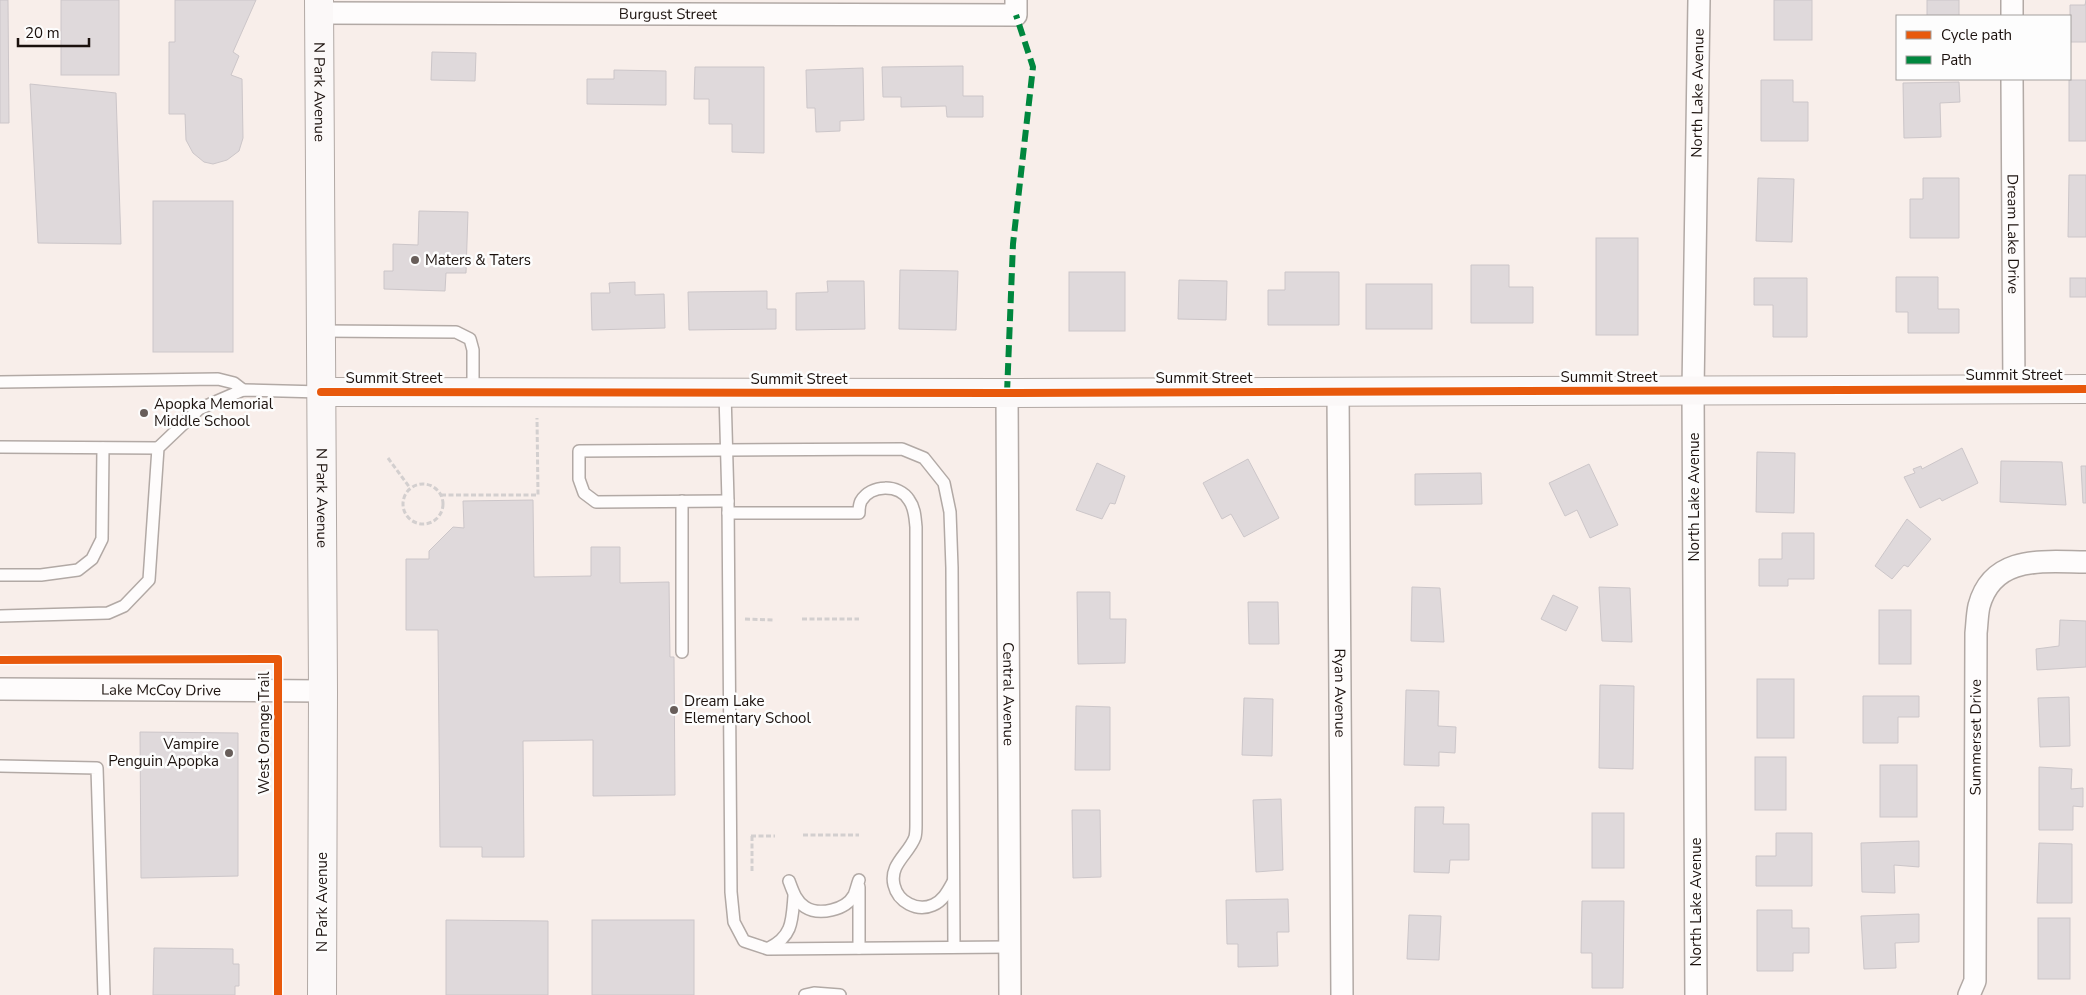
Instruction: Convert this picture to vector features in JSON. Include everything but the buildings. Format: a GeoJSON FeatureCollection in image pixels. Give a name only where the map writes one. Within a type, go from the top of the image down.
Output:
{"type":"FeatureCollection","features":[{"type":"Feature","properties":{"kind":"street","name":"North Lake Avenue"},"geometry":{"type":"LineString","coordinates":[[1696,995],[1693,390],[1699,0]]}},
{"type":"Feature","properties":{"kind":"street"},"geometry":{"type":"LineString","coordinates":[[2012,0],[2012,15]]}},
{"type":"Feature","properties":{"kind":"street","name":"Burgust Street"},"geometry":{"type":"LineString","coordinates":[[319,7],[1016,8]]}},
{"type":"Feature","properties":{"kind":"street","name":"N Park Avenue"},"geometry":{"type":"LineString","coordinates":[[319,7],[323,691],[322,995]]}},
{"type":"Feature","properties":{"kind":"street","name":"Dream Lake Drive"},"geometry":{"type":"LineString","coordinates":[[2012,80],[2014,389]]}},
{"type":"Feature","properties":{"kind":"street","name":"Summit Street"},"geometry":{"type":"LineString","coordinates":[[321,392],[1007,393],[2086,389]]}},
{"type":"Feature","properties":{"kind":"street","name":"Ryan Avenue"},"geometry":{"type":"LineString","coordinates":[[1338,392],[1342,995]]}},
{"type":"Feature","properties":{"kind":"street","name":"Central Avenue"},"geometry":{"type":"LineString","coordinates":[[1007,393],[1010,995]]}},
{"type":"Feature","properties":{"kind":"street","name":"Summerset Drive"},"geometry":{"type":"LineString","coordinates":[[1969,995],[1975,981],[1976,643],[1979,606],[1990,583],[2009,568],[2038,562],[2086,562]]}},
{"type":"Feature","properties":{"kind":"street","name":"Lake McCoy Drive"},"geometry":{"type":"LineString","coordinates":[[0,689],[323,691]]}},
{"type":"Feature","properties":{"kind":"lane"},"geometry":{"type":"LineString","coordinates":[[321,331],[456,332],[470,339],[473,350],[473,392]]}},
{"type":"Feature","properties":{"kind":"lane"},"geometry":{"type":"LineString","coordinates":[[0,382],[218,379],[234,383],[243,390]]}},
{"type":"Feature","properties":{"kind":"lane"},"geometry":{"type":"LineString","coordinates":[[0,616],[108,613],[124,606],[149,580],[158,448],[199,409],[243,390],[321,392]]}},
{"type":"Feature","properties":{"kind":"lane"},"geometry":{"type":"LineString","coordinates":[[725,392],[725,450],[728,507],[731,892],[734,922],[744,941],[768,949],[1010,947]]}},
{"type":"Feature","properties":{"kind":"lane"},"geometry":{"type":"LineString","coordinates":[[0,447],[158,448]]}},
{"type":"Feature","properties":{"kind":"lane"},"geometry":{"type":"LineString","coordinates":[[0,575],[41,575],[78,570],[92,559],[102,539],[103,448]]}},
{"type":"Feature","properties":{"kind":"lane"},"geometry":{"type":"LineString","coordinates":[[954,882],[945,896],[933,905],[917,907],[905,902],[896,892],[893,882],[899,860],[914,838],[916,825],[916,527],[910,500],[900,490],[890,488],[867,494],[860,502],[859,513],[788,513],[682,501],[596,502],[584,493],[579,479],[579,452],[902,450],[924,458],[944,482],[950,512],[951,531],[954,882],[954,948]]}},
{"type":"Feature","properties":{"kind":"lane"},"geometry":{"type":"LineString","coordinates":[[682,501],[682,652]]}},
{"type":"Feature","properties":{"kind":"lane"},"geometry":{"type":"LineString","coordinates":[[0,766],[97,768],[104,995]]}},
{"type":"Feature","properties":{"kind":"lane"},"geometry":{"type":"LineString","coordinates":[[794,896],[806,908],[823,912],[840,907],[854,896],[859,880],[859,948]]}},
{"type":"Feature","properties":{"kind":"lane"},"geometry":{"type":"LineString","coordinates":[[768,949],[782,942],[792,924],[794,896],[789,882]]}},
{"type":"Feature","properties":{"kind":"lane"},"geometry":{"type":"LineString","coordinates":[[806,995],[814,993],[840,995]]}},
{"type":"Feature","properties":{"kind":"path"},"geometry":{"type":"LineString","coordinates":[[441,496],[538,495],[538,417]]}},
{"type":"Feature","properties":{"kind":"path"},"geometry":{"type":"LineString","coordinates":[[388,458],[410,488]]}},
{"type":"Feature","properties":{"kind":"path"},"geometry":{"type":"LineString","coordinates":[[423,484],[436,488],[441,496],[443,506],[438,518],[426,524],[419,524],[408,518],[402,505],[410,488],[423,484]]}},
{"type":"Feature","properties":{"kind":"path"},"geometry":{"type":"LineString","coordinates":[[744,619],[775,620]]}},
{"type":"Feature","properties":{"kind":"path"},"geometry":{"type":"LineString","coordinates":[[802,619],[859,619]]}},
{"type":"Feature","properties":{"kind":"path"},"geometry":{"type":"LineString","coordinates":[[752,836],[752,872]]}},
{"type":"Feature","properties":{"kind":"path"},"geometry":{"type":"LineString","coordinates":[[745,837],[775,836]]}},
{"type":"Feature","properties":{"kind":"path"},"geometry":{"type":"LineString","coordinates":[[803,836],[859,836]]}},
{"type":"Feature","properties":{"kind":"marked path"},"geometry":{"type":"LineString","coordinates":[[1007,393],[1013,244],[1033,67],[1016,15]]}},
{"type":"Feature","properties":{"kind":"cycle path"},"geometry":{"type":"LineString","coordinates":[[321,392],[1007,393],[2086,389]]}},
{"type":"Feature","properties":{"kind":"cycle path","name":"West Orange Trail"},"geometry":{"type":"LineString","coordinates":[[0,660],[278,659],[278,995]]}},
{"type":"Feature","properties":{"kind":"place","name":"Maters & Taters"},"geometry":{"type":"Point","coordinates":[415,260]}},
{"type":"Feature","properties":{"kind":"place","name":"Apopka Memorial Middle School"},"geometry":{"type":"Point","coordinates":[144,413]}},
{"type":"Feature","properties":{"kind":"place","name":"Dream Lake Elementary School"},"geometry":{"type":"Point","coordinates":[674,710]}},
{"type":"Feature","properties":{"kind":"place","name":"Vampire Penguin Apopka"},"geometry":{"type":"Point","coordinates":[229,753]}}]}
